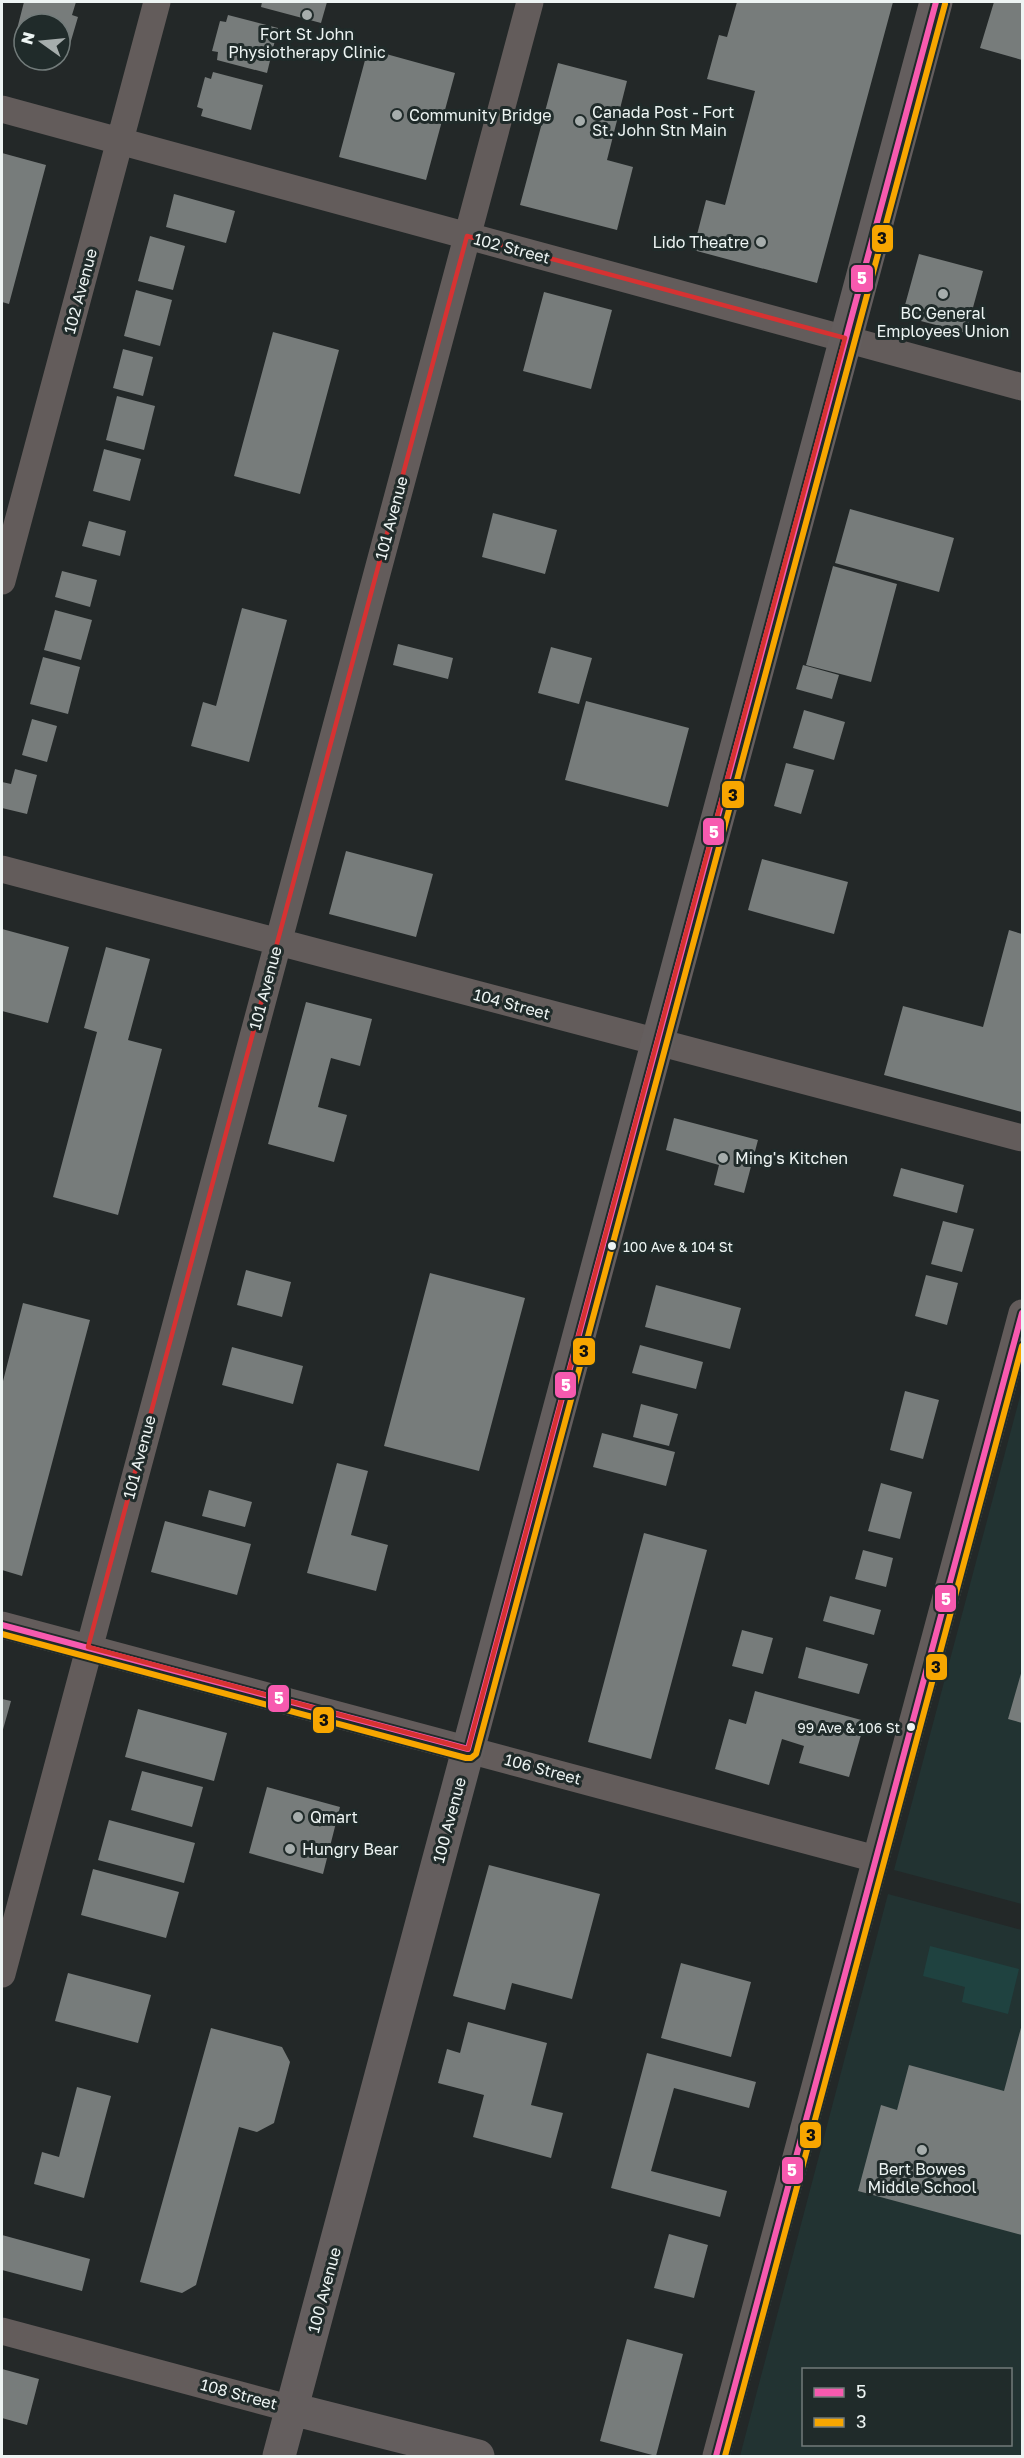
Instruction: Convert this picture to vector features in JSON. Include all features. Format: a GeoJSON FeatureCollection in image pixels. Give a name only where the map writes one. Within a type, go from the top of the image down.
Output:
{"type":"FeatureCollection","features":[{"type":"Feature","properties":{"kind":"main road","name":"100 Avenue"},"geometry":{"type":"LineString","coordinates":[[279,2457],[936,2]]}},
{"type":"Feature","properties":{"kind":"main road","name":"108 Street"},"geometry":{"type":"LineString","coordinates":[[292,2409],[478,2457]]}},
{"type":"Feature","properties":{"kind":"street","name":"102 Avenue"},"geometry":{"type":"LineString","coordinates":[[2,581],[157,2]]}},
{"type":"Feature","properties":{"kind":"street","name":"101 Avenue"},"geometry":{"type":"LineString","coordinates":[[2,1974],[530,2]]}},
{"type":"Feature","properties":{"kind":"street","name":"102 Street"},"geometry":{"type":"LineString","coordinates":[[2,109],[1023,387]]}},
{"type":"Feature","properties":{"kind":"street","name":"104 Street"},"geometry":{"type":"LineString","coordinates":[[2,869],[1023,1138]]}},
{"type":"Feature","properties":{"kind":"street"},"geometry":{"type":"LineString","coordinates":[[716,2457],[1023,1313]]}},
{"type":"Feature","properties":{"kind":"street","name":"106 Street"},"geometry":{"type":"LineString","coordinates":[[2,1625],[876,1859]]}},
{"type":"Feature","properties":{"kind":"street","name":"108 Street"},"geometry":{"type":"LineString","coordinates":[[2,2331],[292,2409]]}},
{"type":"Feature","properties":{"kind":"highlighted area"},"geometry":{"type":"Polygon","coordinates":[[[467,236],[845,338],[468,1749],[88,1647],[467,236]]]}},
{"type":"Feature","properties":{"kind":"shaded area"},"geometry":{"type":"Polygon","coordinates":[[[1022,1389],[1022,1904],[894,1870],[1022,1389]]]}},
{"type":"Feature","properties":{"kind":"shaded area","name":"Bert Bowes Middle School"},"geometry":{"type":"Polygon","coordinates":[[[888,1894],[1022,1930],[1022,2456],[740,2456],[888,1894]]]}},
{"type":"Feature","properties":{"kind":"shaded area"},"geometry":{"type":"Polygon","coordinates":[[[930,1946],[1019,1969],[1008,2014],[962,2002],[965,1987],[923,1976],[930,1946]]]}},
{"type":"Feature","properties":{"kind":"building"},"geometry":{"type":"Polygon","coordinates":[[[24,2],[76,2],[72,15],[72,12],[21,12],[24,2]]]}},
{"type":"Feature","properties":{"kind":"building","name":"Fort St John Physiotherapy Clinic"},"geometry":{"type":"Polygon","coordinates":[[[262,2],[327,2],[321,23],[261,7],[262,2]]]}},
{"type":"Feature","properties":{"kind":"building"},"geometry":{"type":"Polygon","coordinates":[[[737,2],[893,2],[817,283],[693,250],[706,200],[725,205],[755,91],[707,79],[719,35],[727,37],[737,2]]]}},
{"type":"Feature","properties":{"kind":"building"},"geometry":{"type":"Polygon","coordinates":[[[994,2],[1022,2],[1022,60],[980,48],[994,2]]]}},
{"type":"Feature","properties":{"kind":"building"},"geometry":{"type":"Polygon","coordinates":[[[72,15],[78,17],[72,37],[72,15]]]}},
{"type":"Feature","properties":{"kind":"building"},"geometry":{"type":"Polygon","coordinates":[[[228,15],[278,28],[267,73],[217,60],[218,52],[212,51],[220,21],[226,22],[228,15]]]}},
{"type":"Feature","properties":{"kind":"building","name":"Community Bridge"},"geometry":{"type":"Polygon","coordinates":[[[368,49],[455,73],[426,180],[339,157],[368,49]]]}},
{"type":"Feature","properties":{"kind":"building","name":"Canada Post - Fort St. John Stn Main"},"geometry":{"type":"Polygon","coordinates":[[[558,63],[627,81],[607,160],[633,167],[617,230],[520,205],[558,63]]]}},
{"type":"Feature","properties":{"kind":"building"},"geometry":{"type":"Polygon","coordinates":[[[213,72],[263,85],[251,130],[201,116],[203,109],[197,107],[205,77],[211,79],[213,72]]]}},
{"type":"Feature","properties":{"kind":"building"},"geometry":{"type":"Polygon","coordinates":[[[2,153],[46,165],[9,304],[2,302],[2,153]]]}},
{"type":"Feature","properties":{"kind":"building"},"geometry":{"type":"Polygon","coordinates":[[[174,194],[235,211],[226,243],[166,227],[174,194]]]}},
{"type":"Feature","properties":{"kind":"building"},"geometry":{"type":"Polygon","coordinates":[[[150,236],[185,246],[173,290],[138,281],[150,236]]]}},
{"type":"Feature","properties":{"kind":"building","name":"BC General Employees Union"},"geometry":{"type":"Polygon","coordinates":[[[919,254],[983,271],[966,333],[902,316],[919,254]]]}},
{"type":"Feature","properties":{"kind":"building"},"geometry":{"type":"Polygon","coordinates":[[[136,290],[172,300],[160,346],[124,336],[136,290]]]}},
{"type":"Feature","properties":{"kind":"building"},"geometry":{"type":"Polygon","coordinates":[[[544,292],[612,310],[591,389],[523,371],[544,292]]]}},
{"type":"Feature","properties":{"kind":"building"},"geometry":{"type":"Polygon","coordinates":[[[273,332],[339,350],[300,494],[234,476],[273,332]]]}},
{"type":"Feature","properties":{"kind":"building"},"geometry":{"type":"Polygon","coordinates":[[[123,349],[153,357],[143,396],[113,388],[123,349]]]}},
{"type":"Feature","properties":{"kind":"building"},"geometry":{"type":"Polygon","coordinates":[[[117,396],[155,406],[144,450],[106,440],[117,396]]]}},
{"type":"Feature","properties":{"kind":"building"},"geometry":{"type":"Polygon","coordinates":[[[104,449],[141,459],[130,501],[93,491],[104,449]]]}},
{"type":"Feature","properties":{"kind":"building"},"geometry":{"type":"Polygon","coordinates":[[[850,509],[954,538],[939,592],[835,563],[850,509]]]}},
{"type":"Feature","properties":{"kind":"building"},"geometry":{"type":"Polygon","coordinates":[[[493,513],[557,530],[545,574],[482,557],[493,513]]]}},
{"type":"Feature","properties":{"kind":"building"},"geometry":{"type":"Polygon","coordinates":[[[89,521],[126,531],[120,556],[82,546],[89,521]]]}},
{"type":"Feature","properties":{"kind":"building"},"geometry":{"type":"Polygon","coordinates":[[[833,566],[897,584],[871,682],[806,665],[833,566]]]}},
{"type":"Feature","properties":{"kind":"building"},"geometry":{"type":"Polygon","coordinates":[[[62,571],[97,580],[90,607],[55,597],[62,571]]]}},
{"type":"Feature","properties":{"kind":"building"},"geometry":{"type":"Polygon","coordinates":[[[242,608],[287,620],[249,762],[191,746],[203,702],[216,706],[242,608]]]}},
{"type":"Feature","properties":{"kind":"building"},"geometry":{"type":"Polygon","coordinates":[[[55,610],[92,620],[81,660],[44,650],[55,610]]]}},
{"type":"Feature","properties":{"kind":"building"},"geometry":{"type":"Polygon","coordinates":[[[398,644],[453,658],[448,679],[393,665],[398,644]]]}},
{"type":"Feature","properties":{"kind":"building"},"geometry":{"type":"Polygon","coordinates":[[[551,647],[592,658],[579,704],[538,693],[551,647]]]}},
{"type":"Feature","properties":{"kind":"building"},"geometry":{"type":"Polygon","coordinates":[[[43,657],[80,667],[68,714],[30,704],[43,657]]]}},
{"type":"Feature","properties":{"kind":"building"},"geometry":{"type":"Polygon","coordinates":[[[803,665],[839,675],[832,699],[796,689],[803,665]]]}},
{"type":"Feature","properties":{"kind":"building"},"geometry":{"type":"Polygon","coordinates":[[[586,701],[689,728],[668,807],[565,780],[586,701]]]}},
{"type":"Feature","properties":{"kind":"building"},"geometry":{"type":"Polygon","coordinates":[[[804,710],[845,722],[834,760],[793,748],[804,710]]]}},
{"type":"Feature","properties":{"kind":"building"},"geometry":{"type":"Polygon","coordinates":[[[32,719],[57,726],[47,762],[22,755],[32,719]]]}},
{"type":"Feature","properties":{"kind":"building"},"geometry":{"type":"Polygon","coordinates":[[[786,763],[814,770],[801,814],[774,806],[786,763]]]}},
{"type":"Feature","properties":{"kind":"building"},"geometry":{"type":"Polygon","coordinates":[[[15,769],[37,775],[27,814],[2,808],[2,782],[11,784],[15,769]]]}},
{"type":"Feature","properties":{"kind":"building"},"geometry":{"type":"Polygon","coordinates":[[[346,851],[433,874],[416,937],[329,914],[346,851]]]}},
{"type":"Feature","properties":{"kind":"building"},"geometry":{"type":"Polygon","coordinates":[[[762,859],[848,882],[834,934],[748,910],[762,859]]]}},
{"type":"Feature","properties":{"kind":"building"},"geometry":{"type":"Polygon","coordinates":[[[2,929],[69,947],[48,1023],[2,1011],[2,929]]]}},
{"type":"Feature","properties":{"kind":"building"},"geometry":{"type":"Polygon","coordinates":[[[1009,930],[1022,934],[1022,1112],[884,1075],[903,1006],[983,1027],[1009,930]]]}},
{"type":"Feature","properties":{"kind":"building"},"geometry":{"type":"Polygon","coordinates":[[[106,947],[150,959],[128,1040],[162,1049],[118,1215],[53,1197],[97,1032],[84,1028],[106,947]]]}},
{"type":"Feature","properties":{"kind":"building"},"geometry":{"type":"Polygon","coordinates":[[[306,1002],[372,1019],[360,1066],[331,1058],[318,1107],[347,1115],[334,1162],[268,1144],[306,1002]]]}},
{"type":"Feature","properties":{"kind":"building","name":"Ming's Kitchen"},"geometry":{"type":"Polygon","coordinates":[[[674,1118],[758,1140],[744,1193],[714,1185],[719,1165],[666,1150],[674,1118]]]}},
{"type":"Feature","properties":{"kind":"building"},"geometry":{"type":"Polygon","coordinates":[[[901,1168],[964,1185],[957,1213],[893,1196],[901,1168]]]}},
{"type":"Feature","properties":{"kind":"building"},"geometry":{"type":"Polygon","coordinates":[[[943,1221],[974,1229],[962,1272],[931,1264],[943,1221]]]}},
{"type":"Feature","properties":{"kind":"building"},"geometry":{"type":"Polygon","coordinates":[[[246,1270],[291,1282],[282,1317],[237,1305],[246,1270]]]}},
{"type":"Feature","properties":{"kind":"building"},"geometry":{"type":"Polygon","coordinates":[[[430,1273],[525,1298],[479,1471],[384,1446],[430,1273]]]}},
{"type":"Feature","properties":{"kind":"building"},"geometry":{"type":"Polygon","coordinates":[[[926,1275],[958,1283],[947,1325],[915,1316],[926,1275]]]}},
{"type":"Feature","properties":{"kind":"building"},"geometry":{"type":"Polygon","coordinates":[[[656,1285],[741,1308],[730,1349],[645,1327],[656,1285]]]}},
{"type":"Feature","properties":{"kind":"building"},"geometry":{"type":"Polygon","coordinates":[[[23,1303],[90,1320],[22,1576],[2,1570],[2,1385],[23,1303]]]}},
{"type":"Feature","properties":{"kind":"building"},"geometry":{"type":"Polygon","coordinates":[[[640,1345],[703,1362],[696,1389],[632,1373],[640,1345]]]}},
{"type":"Feature","properties":{"kind":"building"},"geometry":{"type":"Polygon","coordinates":[[[232,1347],[303,1366],[293,1404],[222,1385],[232,1347]]]}},
{"type":"Feature","properties":{"kind":"building"},"geometry":{"type":"Polygon","coordinates":[[[905,1391],[939,1400],[923,1459],[890,1450],[905,1391]]]}},
{"type":"Feature","properties":{"kind":"building"},"geometry":{"type":"Polygon","coordinates":[[[641,1404],[678,1414],[669,1446],[633,1437],[641,1404]]]}},
{"type":"Feature","properties":{"kind":"building"},"geometry":{"type":"Polygon","coordinates":[[[602,1433],[675,1452],[666,1486],[593,1467],[602,1433]]]}},
{"type":"Feature","properties":{"kind":"building"},"geometry":{"type":"Polygon","coordinates":[[[337,1463],[368,1471],[351,1535],[388,1545],[376,1591],[307,1573],[337,1463]]]}},
{"type":"Feature","properties":{"kind":"building"},"geometry":{"type":"Polygon","coordinates":[[[881,1483],[912,1492],[900,1539],[868,1531],[881,1483]]]}},
{"type":"Feature","properties":{"kind":"building"},"geometry":{"type":"Polygon","coordinates":[[[209,1490],[252,1502],[245,1527],[202,1516],[209,1490]]]}},
{"type":"Feature","properties":{"kind":"building"},"geometry":{"type":"Polygon","coordinates":[[[165,1521],[251,1544],[237,1595],[151,1572],[165,1521]]]}},
{"type":"Feature","properties":{"kind":"building"},"geometry":{"type":"Polygon","coordinates":[[[644,1533],[707,1550],[651,1759],[588,1742],[644,1533]]]}},
{"type":"Feature","properties":{"kind":"building"},"geometry":{"type":"Polygon","coordinates":[[[863,1550],[893,1558],[886,1587],[855,1579],[863,1550]]]}},
{"type":"Feature","properties":{"kind":"building"},"geometry":{"type":"Polygon","coordinates":[[[830,1596],[881,1610],[874,1635],[823,1621],[830,1596]]]}},
{"type":"Feature","properties":{"kind":"building"},"geometry":{"type":"Polygon","coordinates":[[[742,1630],[773,1638],[763,1674],[732,1666],[742,1630]]]}},
{"type":"Feature","properties":{"kind":"building"},"geometry":{"type":"Polygon","coordinates":[[[806,1647],[868,1664],[859,1694],[798,1678],[806,1647]]]}},
{"type":"Feature","properties":{"kind":"building"},"geometry":{"type":"Polygon","coordinates":[[[1022,1670],[1022,1723],[1008,1719],[1022,1670]]]}},
{"type":"Feature","properties":{"kind":"building"},"geometry":{"type":"Polygon","coordinates":[[[755,1691],[865,1721],[849,1777],[799,1763],[804,1746],[782,1739],[769,1785],[715,1769],[729,1719],[746,1724],[755,1691]]]}},
{"type":"Feature","properties":{"kind":"building"},"geometry":{"type":"Polygon","coordinates":[[[2,1699],[11,1701],[2,1733],[2,1699]]]}},
{"type":"Feature","properties":{"kind":"building"},"geometry":{"type":"Polygon","coordinates":[[[138,1709],[227,1733],[214,1781],[125,1757],[138,1709]]]}},
{"type":"Feature","properties":{"kind":"building"},"geometry":{"type":"Polygon","coordinates":[[[142,1771],[203,1787],[192,1827],[131,1810],[142,1771]]]}},
{"type":"Feature","properties":{"kind":"building"},"geometry":{"type":"Polygon","coordinates":[[[267,1787],[340,1807],[323,1874],[249,1853],[267,1787]]]}},
{"type":"Feature","properties":{"kind":"building"},"geometry":{"type":"Polygon","coordinates":[[[109,1820],[195,1843],[184,1883],[98,1860],[109,1820]]]}},
{"type":"Feature","properties":{"kind":"building"},"geometry":{"type":"Polygon","coordinates":[[[489,1865],[600,1894],[572,1999],[512,1983],[505,2010],[453,1996],[489,1865]]]}},
{"type":"Feature","properties":{"kind":"building"},"geometry":{"type":"Polygon","coordinates":[[[93,1869],[179,1892],[166,1938],[81,1915],[93,1869]]]}},
{"type":"Feature","properties":{"kind":"building"},"geometry":{"type":"Polygon","coordinates":[[[681,1963],[751,1982],[731,2057],[661,2038],[681,1963]]]}},
{"type":"Feature","properties":{"kind":"building"},"geometry":{"type":"Polygon","coordinates":[[[68,1973],[151,1995],[138,2043],[55,2021],[68,1973]]]}},
{"type":"Feature","properties":{"kind":"building"},"geometry":{"type":"Polygon","coordinates":[[[468,2022],[547,2043],[531,2105],[563,2113],[551,2158],[473,2137],[484,2095],[438,2083],[447,2049],[460,2053],[468,2022]]]}},
{"type":"Feature","properties":{"kind":"building"},"geometry":{"type":"Polygon","coordinates":[[[1022,2024],[1022,2235],[858,2191],[881,2105],[897,2110],[909,2065],[1004,2091],[1022,2024]]]}},
{"type":"Feature","properties":{"kind":"building"},"geometry":{"type":"Polygon","coordinates":[[[211,2028],[282,2047],[290,2062],[274,2123],[257,2132],[239,2127],[196,2285],[182,2293],[140,2282],[211,2028]]]}},
{"type":"Feature","properties":{"kind":"building"},"geometry":{"type":"Polygon","coordinates":[[[647,2053],[756,2082],[749,2108],[674,2088],[651,2171],[727,2191],[720,2217],[611,2188],[647,2053]]]}},
{"type":"Feature","properties":{"kind":"building"},"geometry":{"type":"Polygon","coordinates":[[[77,2087],[111,2096],[84,2198],[34,2184],[42,2152],[59,2157],[77,2087]]]}},
{"type":"Feature","properties":{"kind":"building"},"geometry":{"type":"Polygon","coordinates":[[[669,2234],[708,2245],[694,2298],[654,2288],[669,2234]]]}},
{"type":"Feature","properties":{"kind":"building"},"geometry":{"type":"Polygon","coordinates":[[[2,2235],[90,2259],[82,2291],[2,2270],[2,2235]]]}},
{"type":"Feature","properties":{"kind":"building"},"geometry":{"type":"Polygon","coordinates":[[[627,2339],[683,2354],[656,2456],[600,2441],[627,2339]]]}},
{"type":"Feature","properties":{"kind":"building"},"geometry":{"type":"Polygon","coordinates":[[[2,2369],[39,2379],[27,2425],[2,2418],[2,2369]]]}},
{"type":"Feature","properties":{"kind":"transit line","name":"5"},"geometry":{"type":"LineString","coordinates":[[2,1625],[468,1749],[936,2]]}},
{"type":"Feature","properties":{"kind":"transit line","name":"3"},"geometry":{"type":"LineString","coordinates":[[2,1634],[466,1758],[471,1758],[476,1754],[945,4]]}},
{"type":"Feature","properties":{"kind":"transit line","name":"5"},"geometry":{"type":"LineString","coordinates":[[716,2456],[1022,1313]]}},
{"type":"Feature","properties":{"kind":"transit line","name":"3"},"geometry":{"type":"LineString","coordinates":[[725,2456],[1022,1346]]}},
{"type":"Feature","properties":{"kind":"place","name":"Fort St John Physiotherapy Clinic"},"geometry":{"type":"Point","coordinates":[307,15]}},
{"type":"Feature","properties":{"kind":"place","name":"Community Bridge"},"geometry":{"type":"Point","coordinates":[397,115]}},
{"type":"Feature","properties":{"kind":"place","name":"Canada Post - Fort St. John Stn Main"},"geometry":{"type":"Point","coordinates":[580,121]}},
{"type":"Feature","properties":{"kind":"place","name":"Lido Theatre"},"geometry":{"type":"Point","coordinates":[761,242]}},
{"type":"Feature","properties":{"kind":"place","name":"BC General Employees Union"},"geometry":{"type":"Point","coordinates":[943,294]}},
{"type":"Feature","properties":{"kind":"place","name":"Ming's Kitchen"},"geometry":{"type":"Point","coordinates":[723,1158]}},
{"type":"Feature","properties":{"kind":"place","name":"100 Ave & 104 St"},"geometry":{"type":"Point","coordinates":[612,1246]}},
{"type":"Feature","properties":{"kind":"place","name":"99 Ave & 106 St"},"geometry":{"type":"Point","coordinates":[911,1727]}},
{"type":"Feature","properties":{"kind":"place","name":"Qmart"},"geometry":{"type":"Point","coordinates":[298,1817]}},
{"type":"Feature","properties":{"kind":"place","name":"Hungry Bear"},"geometry":{"type":"Point","coordinates":[290,1849]}},
{"type":"Feature","properties":{"kind":"place","name":"Bert Bowes Middle School"},"geometry":{"type":"Point","coordinates":[922,2150]}}]}
